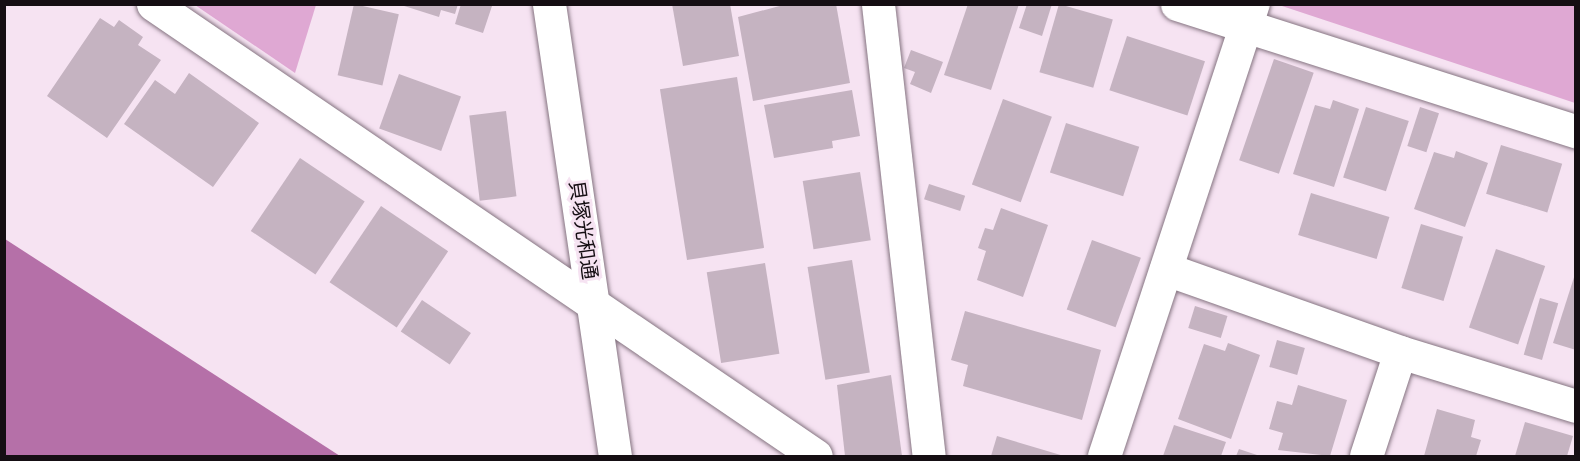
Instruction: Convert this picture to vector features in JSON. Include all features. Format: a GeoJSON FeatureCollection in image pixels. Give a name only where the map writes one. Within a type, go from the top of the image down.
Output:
{"type":"FeatureCollection","features":[{"type":"Feature","properties":{"kind":"street"},"geometry":{"type":"LineString","coordinates":[[153,4],[816,456]]}},
{"type":"Feature","properties":{"kind":"street","name":"貝塚光和通"},"geometry":{"type":"LineString","coordinates":[[549,4],[615,456]]}},
{"type":"Feature","properties":{"kind":"street"},"geometry":{"type":"LineString","coordinates":[[878,4],[928,456]]}},
{"type":"Feature","properties":{"kind":"street"},"geometry":{"type":"LineString","coordinates":[[1177,4],[1249,16],[1575,131]]}},
{"type":"Feature","properties":{"kind":"street"},"geometry":{"type":"LineString","coordinates":[[1104,456],[1249,16]]}},
{"type":"Feature","properties":{"kind":"street"},"geometry":{"type":"LineString","coordinates":[[1166,270],[1400,352],[1575,406]]}},
{"type":"Feature","properties":{"kind":"street"},"geometry":{"type":"LineString","coordinates":[[1366,456],[1400,352]]}},
{"type":"Feature","properties":{"kind":"shaded area"},"geometry":{"type":"Polygon","coordinates":[[[195,5],[316,5],[295,73],[195,5]]]}},
{"type":"Feature","properties":{"kind":"shaded area"},"geometry":{"type":"Polygon","coordinates":[[[1279,5],[1575,5],[1575,103],[1279,5]]]}},
{"type":"Feature","properties":{"kind":"shaded area"},"geometry":{"type":"Polygon","coordinates":[[[5,239],[340,456],[5,456],[5,239]]]}},
{"type":"Feature","properties":{"kind":"building"},"geometry":{"type":"Polygon","coordinates":[[[354,4],[399,14],[382,85],[338,75],[354,4]]]}},
{"type":"Feature","properties":{"kind":"building"},"geometry":{"type":"Polygon","coordinates":[[[458,4],[455,14],[441,10],[439,17],[401,5],[458,4]]]}},
{"type":"Feature","properties":{"kind":"building"},"geometry":{"type":"Polygon","coordinates":[[[461,4],[492,6],[483,33],[455,24],[461,4]]]}},
{"type":"Feature","properties":{"kind":"building"},"geometry":{"type":"Polygon","coordinates":[[[672,4],[730,4],[739,56],[683,66],[672,4]]]}},
{"type":"Feature","properties":{"kind":"building"},"geometry":{"type":"Polygon","coordinates":[[[787,4],[836,4],[850,83],[753,101],[738,17],[787,4]]]}},
{"type":"Feature","properties":{"kind":"building"},"geometry":{"type":"Polygon","coordinates":[[[968,4],[1019,4],[991,90],[944,75],[968,4]]]}},
{"type":"Feature","properties":{"kind":"building"},"geometry":{"type":"Polygon","coordinates":[[[1027,4],[1052,4],[1042,36],[1019,28],[1027,4]]]}},
{"type":"Feature","properties":{"kind":"building"},"geometry":{"type":"Polygon","coordinates":[[[1059,4],[1113,19],[1093,88],[1039,72],[1059,4]]]}},
{"type":"Feature","properties":{"kind":"building"},"geometry":{"type":"Polygon","coordinates":[[[100,18],[114,27],[119,20],[143,37],[138,45],[161,60],[107,138],[47,96],[100,18]]]}},
{"type":"Feature","properties":{"kind":"building"},"geometry":{"type":"Polygon","coordinates":[[[1127,36],[1205,61],[1187,116],[1109,90],[1127,36]]]}},
{"type":"Feature","properties":{"kind":"building"},"geometry":{"type":"Polygon","coordinates":[[[911,50],[943,62],[931,93],[910,84],[915,72],[904,68],[911,50]]]}},
{"type":"Feature","properties":{"kind":"building"},"geometry":{"type":"Polygon","coordinates":[[[1274,59],[1314,73],[1279,174],[1239,160],[1274,59]]]}},
{"type":"Feature","properties":{"kind":"building"},"geometry":{"type":"Polygon","coordinates":[[[189,73],[259,123],[213,187],[124,124],[155,80],[175,94],[189,73]]]}},
{"type":"Feature","properties":{"kind":"building"},"geometry":{"type":"Polygon","coordinates":[[[399,74],[461,97],[441,151],[379,129],[399,74]]]}},
{"type":"Feature","properties":{"kind":"building"},"geometry":{"type":"Polygon","coordinates":[[[737,77],[764,248],[687,260],[660,89],[737,77]]]}},
{"type":"Feature","properties":{"kind":"building"},"geometry":{"type":"Polygon","coordinates":[[[852,90],[860,136],[832,141],[833,148],[774,158],[764,105],[852,90]]]}},
{"type":"Feature","properties":{"kind":"building"},"geometry":{"type":"Polygon","coordinates":[[[1003,99],[1052,117],[1021,202],[972,185],[1003,99]]]}},
{"type":"Feature","properties":{"kind":"building"},"geometry":{"type":"Polygon","coordinates":[[[1333,100],[1359,109],[1334,187],[1293,174],[1315,105],[1330,109],[1333,100]]]}},
{"type":"Feature","properties":{"kind":"building"},"geometry":{"type":"Polygon","coordinates":[[[1366,107],[1409,121],[1386,191],[1343,177],[1366,107]]]}},
{"type":"Feature","properties":{"kind":"building"},"geometry":{"type":"Polygon","coordinates":[[[1420,107],[1439,113],[1426,152],[1407,146],[1420,107]]]}},
{"type":"Feature","properties":{"kind":"building"},"geometry":{"type":"Polygon","coordinates":[[[506,111],[516,196],[480,201],[469,116],[506,111]]]}},
{"type":"Feature","properties":{"kind":"building"},"geometry":{"type":"Polygon","coordinates":[[[1066,123],[1139,147],[1123,196],[1050,172],[1066,123]]]}},
{"type":"Feature","properties":{"kind":"building"},"geometry":{"type":"Polygon","coordinates":[[[1501,145],[1562,164],[1547,212],[1486,194],[1501,145]]]}},
{"type":"Feature","properties":{"kind":"building"},"geometry":{"type":"Polygon","coordinates":[[[1456,151],[1488,163],[1465,227],[1414,209],[1434,152],[1454,158],[1456,151]]]}},
{"type":"Feature","properties":{"kind":"building"},"geometry":{"type":"Polygon","coordinates":[[[300,158],[365,202],[315,275],[251,231],[300,158]]]}},
{"type":"Feature","properties":{"kind":"building"},"geometry":{"type":"Polygon","coordinates":[[[860,172],[871,240],[814,249],[803,181],[860,172]]]}},
{"type":"Feature","properties":{"kind":"building"},"geometry":{"type":"Polygon","coordinates":[[[929,184],[965,196],[960,211],[924,199],[929,184]]]}},
{"type":"Feature","properties":{"kind":"building"},"geometry":{"type":"Polygon","coordinates":[[[1311,193],[1389,217],[1377,259],[1298,235],[1311,193]]]}},
{"type":"Feature","properties":{"kind":"building"},"geometry":{"type":"Polygon","coordinates":[[[381,206],[448,251],[397,328],[330,282],[381,206]]]}},
{"type":"Feature","properties":{"kind":"building"},"geometry":{"type":"Polygon","coordinates":[[[1001,208],[1048,225],[1023,297],[977,280],[986,251],[978,248],[985,228],[993,230],[1001,208]]]}},
{"type":"Feature","properties":{"kind":"building"},"geometry":{"type":"Polygon","coordinates":[[[1421,224],[1463,237],[1443,301],[1401,288],[1421,224]]]}},
{"type":"Feature","properties":{"kind":"building"},"geometry":{"type":"Polygon","coordinates":[[[1092,240],[1141,258],[1116,327],[1067,310],[1092,240]]]}},
{"type":"Feature","properties":{"kind":"building"},"geometry":{"type":"Polygon","coordinates":[[[1496,249],[1545,266],[1518,344],[1469,327],[1496,249]]]}},
{"type":"Feature","properties":{"kind":"building"},"geometry":{"type":"Polygon","coordinates":[[[852,260],[870,373],[825,380],[808,267],[852,260]]]}},
{"type":"Feature","properties":{"kind":"building"},"geometry":{"type":"Polygon","coordinates":[[[765,263],[779,354],[721,363],[707,272],[765,263]]]}},
{"type":"Feature","properties":{"kind":"building"},"geometry":{"type":"Polygon","coordinates":[[[1576,271],[1576,350],[1553,343],[1576,271]]]}},
{"type":"Feature","properties":{"kind":"building"},"geometry":{"type":"Polygon","coordinates":[[[1540,298],[1558,303],[1542,360],[1524,355],[1540,298]]]}},
{"type":"Feature","properties":{"kind":"building"},"geometry":{"type":"Polygon","coordinates":[[[422,300],[471,333],[450,364],[401,332],[422,300]]]}},
{"type":"Feature","properties":{"kind":"building"},"geometry":{"type":"Polygon","coordinates":[[[1195,306],[1228,316],[1221,338],[1188,328],[1195,306]]]}},
{"type":"Feature","properties":{"kind":"building"},"geometry":{"type":"Polygon","coordinates":[[[965,311],[1101,350],[1082,420],[963,386],[968,365],[951,360],[965,311]]]}},
{"type":"Feature","properties":{"kind":"building"},"geometry":{"type":"Polygon","coordinates":[[[1277,340],[1305,348],[1297,375],[1269,367],[1277,340]]]}},
{"type":"Feature","properties":{"kind":"building"},"geometry":{"type":"Polygon","coordinates":[[[1228,343],[1260,355],[1231,439],[1178,419],[1204,344],[1225,351],[1228,343]]]}},
{"type":"Feature","properties":{"kind":"building"},"geometry":{"type":"Polygon","coordinates":[[[891,375],[902,456],[845,456],[837,385],[891,375]]]}},
{"type":"Feature","properties":{"kind":"building"},"geometry":{"type":"Polygon","coordinates":[[[1298,385],[1347,400],[1330,456],[1278,450],[1283,433],[1269,429],[1277,401],[1292,405],[1298,385]]]}},
{"type":"Feature","properties":{"kind":"building"},"geometry":{"type":"Polygon","coordinates":[[[1437,409],[1475,420],[1471,437],[1481,440],[1476,456],[1424,456],[1437,409]]]}},
{"type":"Feature","properties":{"kind":"building"},"geometry":{"type":"Polygon","coordinates":[[[1525,422],[1573,436],[1567,456],[1515,456],[1525,422]]]}},
{"type":"Feature","properties":{"kind":"building"},"geometry":{"type":"Polygon","coordinates":[[[1174,425],[1226,442],[1221,456],[1163,456],[1174,425]]]}},
{"type":"Feature","properties":{"kind":"building"},"geometry":{"type":"Polygon","coordinates":[[[997,436],[1064,456],[991,456],[997,436]]]}},
{"type":"Feature","properties":{"kind":"building"},"geometry":{"type":"Polygon","coordinates":[[[1239,449],[1260,456],[1236,456],[1239,449]]]}}]}
